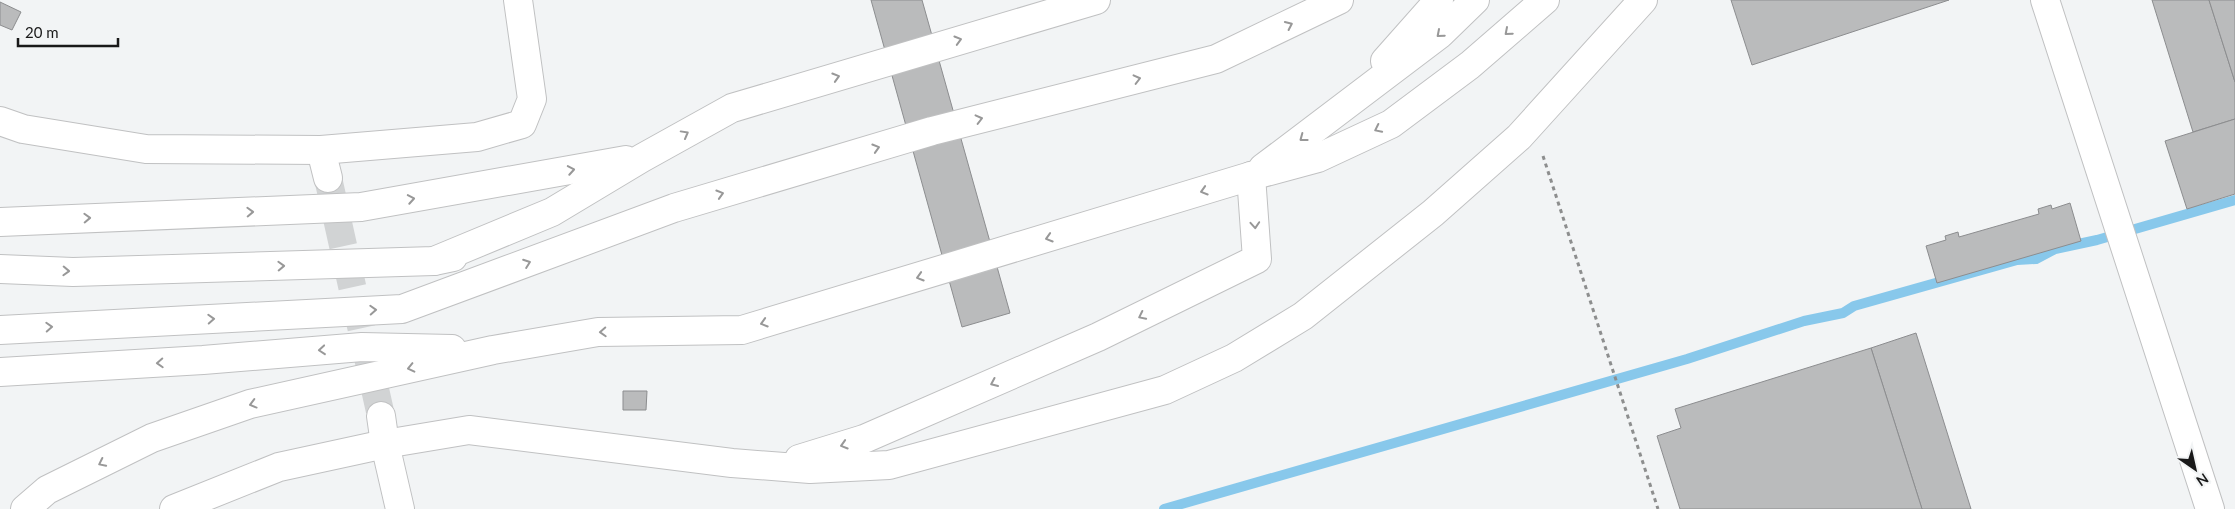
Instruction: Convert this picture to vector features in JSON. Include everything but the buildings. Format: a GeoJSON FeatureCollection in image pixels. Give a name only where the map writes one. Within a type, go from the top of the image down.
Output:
{"type":"FeatureCollection","features":[{"type":"Feature","properties":{"kind":"main road"},"geometry":{"type":"LineString","coordinates":[[0,121],[23,129],[146,149],[321,150],[477,137],[522,124],[532,99],[518,0]]}},
{"type":"Feature","properties":{"kind":"main road"},"geometry":{"type":"LineString","coordinates":[[434,261],[552,212],[642,158],[732,108],[1096,0]]}},
{"type":"Feature","properties":{"kind":"main road"},"geometry":{"type":"LineString","coordinates":[[0,330],[402,309],[674,208],[932,131],[1216,59],[1339,0]]}},
{"type":"Feature","properties":{"kind":"main road"},"geometry":{"type":"LineString","coordinates":[[1342,109],[1439,0]]}},
{"type":"Feature","properties":{"kind":"main road"},"geometry":{"type":"LineString","coordinates":[[1251,176],[1440,34],[1475,0]]}},
{"type":"Feature","properties":{"kind":"main road"},"geometry":{"type":"LineString","coordinates":[[25,509],[47,490],[152,438],[241,408],[493,350],[598,332],[742,330],[1251,176],[1318,158],[1391,124],[1470,65],[1545,0]]}},
{"type":"Feature","properties":{"kind":"main road"},"geometry":{"type":"LineString","coordinates":[[174,509],[279,467],[385,444],[469,430],[732,464],[810,469],[889,465],[1165,390],[1234,358],[1303,316],[1433,214],[1519,137],[1643,0]]}},
{"type":"Feature","properties":{"kind":"main road"},"geometry":{"type":"LineString","coordinates":[[2045,0],[2210,509]]}},
{"type":"Feature","properties":{"kind":"main road"},"geometry":{"type":"LineString","coordinates":[[321,150],[328,178]]}},
{"type":"Feature","properties":{"kind":"main road"},"geometry":{"type":"LineString","coordinates":[[0,222],[361,207],[642,158]]}},
{"type":"Feature","properties":{"kind":"main road"},"geometry":{"type":"LineString","coordinates":[[775,467],[864,439],[1098,337],[1257,259],[1251,176]]}},
{"type":"Feature","properties":{"kind":"main road"},"geometry":{"type":"LineString","coordinates":[[0,269],[73,272],[434,261],[674,208]]}},
{"type":"Feature","properties":{"kind":"main road"},"geometry":{"type":"LineString","coordinates":[[0,372],[203,360],[362,347],[493,350]]}},
{"type":"Feature","properties":{"kind":"main road"},"geometry":{"type":"LineString","coordinates":[[381,416],[385,444],[400,509]]}},
{"type":"Feature","properties":{"kind":"path"},"geometry":{"type":"LineString","coordinates":[[1532,122],[1658,509]]}},
{"type":"Feature","properties":{"kind":"waterway"},"geometry":{"type":"LineString","coordinates":[[1164,509],[1687,359],[1804,321],[1843,313],[1854,306],[2017,260],[2036,259],[2055,249],[2097,240],[2235,200]]}},
{"type":"Feature","properties":{"kind":"tunnel"},"geometry":{"type":"LineString","coordinates":[[328,178],[381,416]]}}]}
